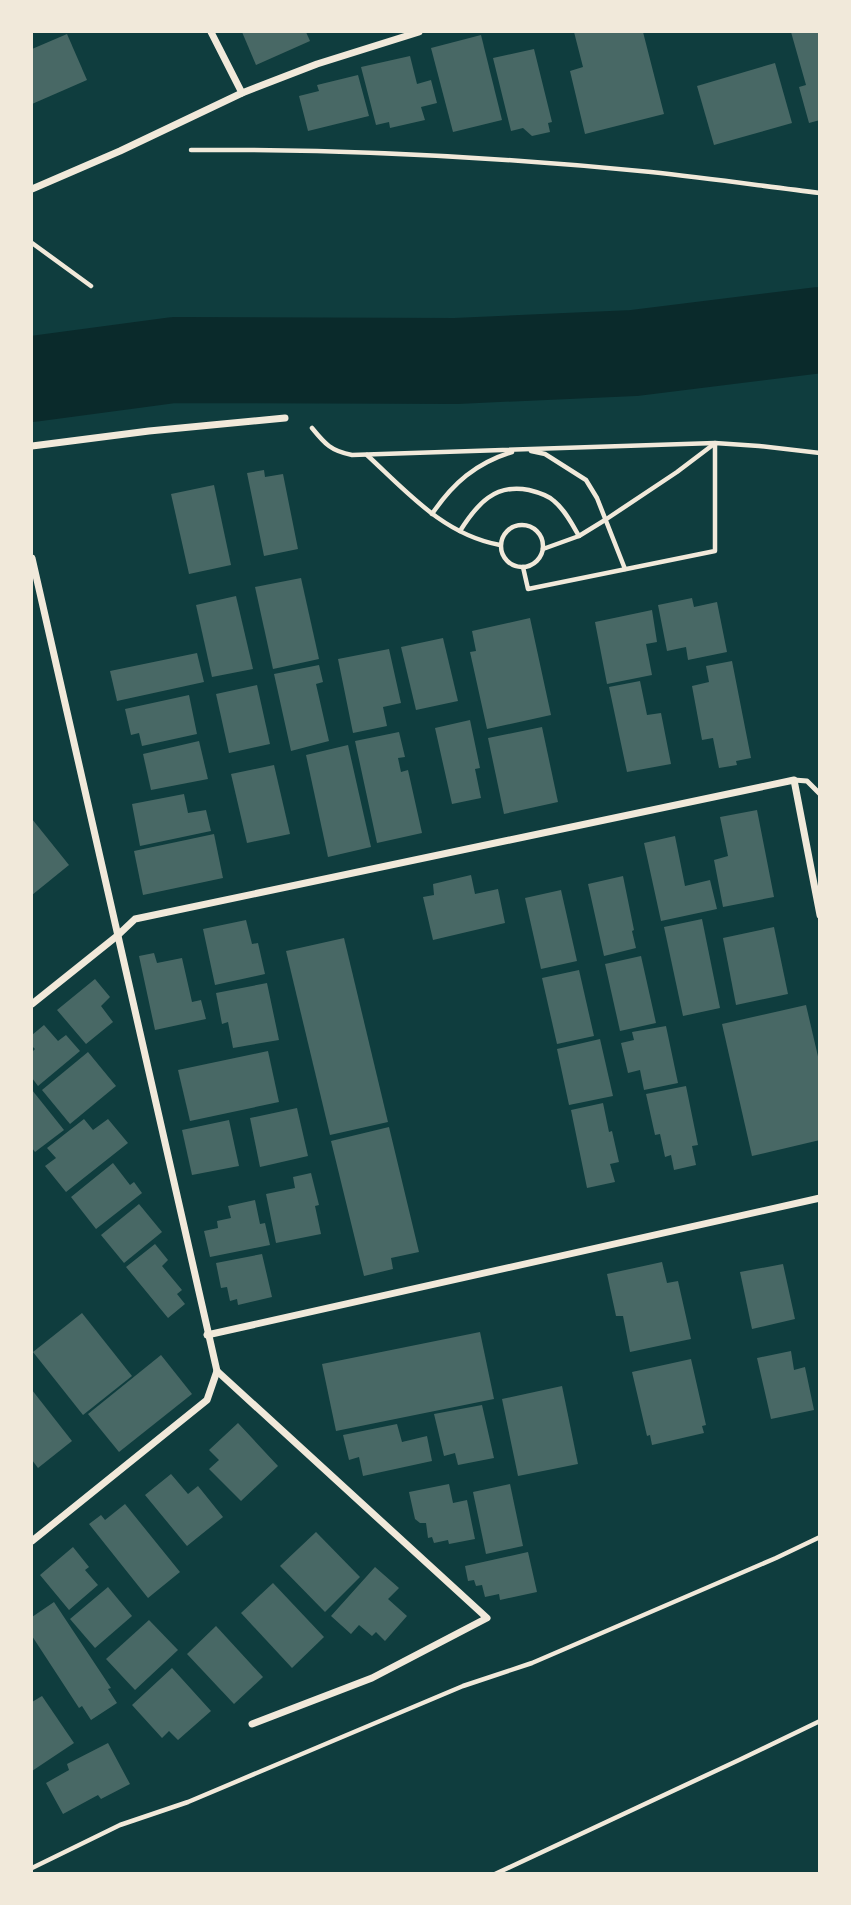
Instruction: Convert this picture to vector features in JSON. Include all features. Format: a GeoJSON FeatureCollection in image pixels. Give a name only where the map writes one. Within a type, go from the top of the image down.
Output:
{"type":"FeatureCollection","features":[{"type":"Feature","properties":{"kind":"street"},"geometry":{"type":"LineString","coordinates":[[211,32],[242,93]]}},
{"type":"Feature","properties":{"kind":"street"},"geometry":{"type":"LineString","coordinates":[[32,189],[242,93],[317,64],[419,32]]}},
{"type":"Feature","properties":{"kind":"street"},"geometry":{"type":"LineString","coordinates":[[32,446],[285,418]]}},
{"type":"Feature","properties":{"kind":"street"},"geometry":{"type":"LineString","coordinates":[[32,558],[217,1371],[487,1618],[372,1678],[252,1724]]}},
{"type":"Feature","properties":{"kind":"street"},"geometry":{"type":"LineString","coordinates":[[32,1004],[135,919],[794,780],[820,915]]}},
{"type":"Feature","properties":{"kind":"street"},"geometry":{"type":"LineString","coordinates":[[207,1335],[820,1198]]}},
{"type":"Feature","properties":{"kind":"street"},"geometry":{"type":"LineString","coordinates":[[32,1541],[207,1400],[217,1371]]}},
{"type":"Feature","properties":{"kind":"lane"},"geometry":{"type":"LineString","coordinates":[[794,780],[807,780],[820,794]]}},
{"type":"Feature","properties":{"kind":"path"},"geometry":{"type":"LineString","coordinates":[[190,150],[287,150],[470,158],[652,172],[820,193]]}},
{"type":"Feature","properties":{"kind":"path"},"geometry":{"type":"LineString","coordinates":[[32,243],[91,286]]}},
{"type":"Feature","properties":{"kind":"path"},"geometry":{"type":"LineString","coordinates":[[285,418],[312,428],[324,443],[339,452],[366,454],[715,443],[820,453]]}},
{"type":"Feature","properties":{"kind":"path"},"geometry":{"type":"LineString","coordinates":[[543,549],[579,536],[605,520],[715,443]]}},
{"type":"Feature","properties":{"kind":"path"},"geometry":{"type":"LineString","coordinates":[[523,567],[528,589],[715,551],[715,443]]}},
{"type":"Feature","properties":{"kind":"path"},"geometry":{"type":"LineString","coordinates":[[432,514],[462,477],[484,464],[521,449],[545,454],[586,481],[597,498],[625,569]]}},
{"type":"Feature","properties":{"kind":"path"},"geometry":{"type":"LineString","coordinates":[[366,454],[446,524],[475,538],[500,545]]}},
{"type":"Feature","properties":{"kind":"path"},"geometry":{"type":"LineString","coordinates":[[460,531],[472,511],[484,500],[504,489],[519,488],[536,491],[553,499],[566,513],[579,536]]}},
{"type":"Feature","properties":{"kind":"path"},"geometry":{"type":"LineString","coordinates":[[523,524],[536,530],[543,541],[543,549],[538,561],[523,567],[507,561],[500,545],[504,534],[510,528],[523,524]]}},
{"type":"Feature","properties":{"kind":"path"},"geometry":{"type":"LineString","coordinates":[[32,1868],[120,1825],[188,1802],[463,1686],[532,1663],[776,1558],[820,1536]]}},
{"type":"Feature","properties":{"kind":"path"},"geometry":{"type":"LineString","coordinates":[[495,1874],[820,1720]]}},
{"type":"Feature","properties":{"kind":"building"},"geometry":{"type":"Polygon","coordinates":[[[242,32],[306,32],[310,41],[256,65],[242,32]]]}},
{"type":"Feature","properties":{"kind":"building"},"geometry":{"type":"Polygon","coordinates":[[[574,32],[643,32],[664,114],[585,134],[570,71],[583,67],[574,32]]]}},
{"type":"Feature","properties":{"kind":"building"},"geometry":{"type":"Polygon","coordinates":[[[791,32],[820,32],[820,120],[809,123],[799,87],[806,85],[791,32]]]}},
{"type":"Feature","properties":{"kind":"building"},"geometry":{"type":"Polygon","coordinates":[[[67,34],[87,80],[32,104],[32,49],[67,34]]]}},
{"type":"Feature","properties":{"kind":"building"},"geometry":{"type":"Polygon","coordinates":[[[481,35],[502,120],[453,132],[431,48],[481,35]]]}},
{"type":"Feature","properties":{"kind":"building"},"geometry":{"type":"Polygon","coordinates":[[[534,49],[552,122],[548,123],[550,132],[532,136],[523,128],[511,131],[493,58],[534,49]]]}},
{"type":"Feature","properties":{"kind":"building"},"geometry":{"type":"Polygon","coordinates":[[[410,56],[417,84],[431,80],[437,103],[421,107],[425,120],[390,128],[389,122],[376,125],[361,67],[410,56]]]}},
{"type":"Feature","properties":{"kind":"building"},"geometry":{"type":"Polygon","coordinates":[[[775,63],[792,123],[714,145],[697,86],[775,63]]]}},
{"type":"Feature","properties":{"kind":"building"},"geometry":{"type":"Polygon","coordinates":[[[358,75],[369,116],[308,131],[299,96],[319,91],[317,85],[358,75]]]}},
{"type":"Feature","properties":{"kind":"building"},"geometry":{"type":"Polygon","coordinates":[[[264,470],[265,477],[283,474],[298,549],[264,556],[247,473],[264,470]]]}},
{"type":"Feature","properties":{"kind":"building"},"geometry":{"type":"Polygon","coordinates":[[[214,485],[231,565],[189,574],[171,494],[214,485]]]}},
{"type":"Feature","properties":{"kind":"building"},"geometry":{"type":"Polygon","coordinates":[[[301,578],[319,659],[273,669],[255,587],[301,578]]]}},
{"type":"Feature","properties":{"kind":"building"},"geometry":{"type":"Polygon","coordinates":[[[236,596],[253,669],[212,677],[196,605],[236,596]]]}},
{"type":"Feature","properties":{"kind":"building"},"geometry":{"type":"Polygon","coordinates":[[[692,598],[694,607],[717,602],[727,652],[688,660],[686,647],[667,651],[658,605],[692,598]]]}},
{"type":"Feature","properties":{"kind":"building"},"geometry":{"type":"Polygon","coordinates":[[[652,610],[657,642],[646,644],[652,675],[607,684],[595,622],[652,610]]]}},
{"type":"Feature","properties":{"kind":"building"},"geometry":{"type":"Polygon","coordinates":[[[530,618],[551,715],[487,729],[470,652],[476,651],[472,631],[530,618]]]}},
{"type":"Feature","properties":{"kind":"building"},"geometry":{"type":"Polygon","coordinates":[[[443,638],[458,701],[416,710],[401,647],[443,638]]]}},
{"type":"Feature","properties":{"kind":"building"},"geometry":{"type":"Polygon","coordinates":[[[389,649],[401,703],[383,707],[387,726],[353,733],[338,659],[389,649]]]}},
{"type":"Feature","properties":{"kind":"building"},"geometry":{"type":"Polygon","coordinates":[[[197,653],[204,682],[117,701],[110,671],[197,653]]]}},
{"type":"Feature","properties":{"kind":"building"},"geometry":{"type":"Polygon","coordinates":[[[732,661],[751,758],[736,761],[737,765],[719,768],[713,738],[702,740],[692,686],[709,682],[706,666],[732,661]]]}},
{"type":"Feature","properties":{"kind":"building"},"geometry":{"type":"Polygon","coordinates":[[[319,665],[323,682],[316,684],[329,741],[291,751],[274,674],[319,665]]]}},
{"type":"Feature","properties":{"kind":"building"},"geometry":{"type":"Polygon","coordinates":[[[640,681],[647,715],[661,713],[671,764],[627,772],[609,687],[640,681]]]}},
{"type":"Feature","properties":{"kind":"building"},"geometry":{"type":"Polygon","coordinates":[[[257,685],[270,744],[229,753],[216,694],[257,685]]]}},
{"type":"Feature","properties":{"kind":"building"},"geometry":{"type":"Polygon","coordinates":[[[189,695],[197,734],[142,746],[139,733],[131,735],[125,709],[189,695]]]}},
{"type":"Feature","properties":{"kind":"building"},"geometry":{"type":"Polygon","coordinates":[[[470,720],[480,768],[475,769],[481,798],[452,804],[435,728],[470,720]]]}},
{"type":"Feature","properties":{"kind":"building"},"geometry":{"type":"Polygon","coordinates":[[[542,727],[558,802],[504,814],[488,738],[542,727]]]}},
{"type":"Feature","properties":{"kind":"building"},"geometry":{"type":"Polygon","coordinates":[[[399,732],[405,757],[398,758],[401,772],[408,770],[422,833],[377,843],[355,741],[399,732]]]}},
{"type":"Feature","properties":{"kind":"building"},"geometry":{"type":"Polygon","coordinates":[[[199,741],[208,779],[151,790],[143,754],[199,741]]]}},
{"type":"Feature","properties":{"kind":"building"},"geometry":{"type":"Polygon","coordinates":[[[348,745],[371,847],[328,857],[306,755],[348,745]]]}},
{"type":"Feature","properties":{"kind":"building"},"geometry":{"type":"Polygon","coordinates":[[[274,765],[290,834],[247,843],[231,774],[274,765]]]}},
{"type":"Feature","properties":{"kind":"building"},"geometry":{"type":"Polygon","coordinates":[[[184,794],[188,813],[206,810],[211,831],[140,846],[132,804],[184,794]]]}},
{"type":"Feature","properties":{"kind":"building"},"geometry":{"type":"Polygon","coordinates":[[[757,810],[774,897],[723,907],[714,860],[728,856],[720,817],[757,810]]]}},
{"type":"Feature","properties":{"kind":"building"},"geometry":{"type":"Polygon","coordinates":[[[32,819],[69,865],[32,895],[32,819]]]}},
{"type":"Feature","properties":{"kind":"building"},"geometry":{"type":"Polygon","coordinates":[[[214,834],[223,878],[143,895],[134,851],[214,834]]]}},
{"type":"Feature","properties":{"kind":"building"},"geometry":{"type":"Polygon","coordinates":[[[675,836],[685,886],[710,880],[717,909],[661,921],[644,843],[675,836]]]}},
{"type":"Feature","properties":{"kind":"building"},"geometry":{"type":"Polygon","coordinates":[[[471,875],[475,894],[498,889],[505,923],[433,940],[423,897],[434,895],[433,884],[471,875]]]}},
{"type":"Feature","properties":{"kind":"building"},"geometry":{"type":"Polygon","coordinates":[[[623,876],[636,948],[604,956],[588,884],[623,876]]]}},
{"type":"Feature","properties":{"kind":"building"},"geometry":{"type":"Polygon","coordinates":[[[561,890],[577,961],[541,969],[525,898],[561,890]]]}},
{"type":"Feature","properties":{"kind":"building"},"geometry":{"type":"Polygon","coordinates":[[[702,919],[720,1008],[683,1016],[664,927],[702,919]]]}},
{"type":"Feature","properties":{"kind":"building"},"geometry":{"type":"Polygon","coordinates":[[[246,920],[252,944],[258,943],[265,974],[215,985],[203,929],[246,920]]]}},
{"type":"Feature","properties":{"kind":"building"},"geometry":{"type":"Polygon","coordinates":[[[774,927],[788,994],[736,1005],[723,938],[774,927]]]}},
{"type":"Feature","properties":{"kind":"building"},"geometry":{"type":"Polygon","coordinates":[[[344,938],[388,1122],[330,1135],[286,951],[344,938]]]}},
{"type":"Feature","properties":{"kind":"building"},"geometry":{"type":"Polygon","coordinates":[[[154,953],[157,963],[182,958],[192,1002],[201,1000],[206,1019],[155,1030],[139,956],[154,953]]]}},
{"type":"Feature","properties":{"kind":"building"},"geometry":{"type":"Polygon","coordinates":[[[641,956],[656,1023],[620,1031],[605,964],[641,956]]]}},
{"type":"Feature","properties":{"kind":"building"},"geometry":{"type":"Polygon","coordinates":[[[579,970],[594,1036],[557,1044],[542,978],[579,970]]]}},
{"type":"Feature","properties":{"kind":"building"},"geometry":{"type":"Polygon","coordinates":[[[95,979],[110,997],[101,1006],[113,1022],[86,1044],[57,1010],[95,979]]]}},
{"type":"Feature","properties":{"kind":"building"},"geometry":{"type":"Polygon","coordinates":[[[267,983],[279,1040],[233,1048],[228,1022],[222,1024],[216,993],[267,983]]]}},
{"type":"Feature","properties":{"kind":"building"},"geometry":{"type":"Polygon","coordinates":[[[806,1005],[820,1065],[820,1140],[752,1156],[722,1024],[806,1005]]]}},
{"type":"Feature","properties":{"kind":"building"},"geometry":{"type":"Polygon","coordinates":[[[44,1025],[58,1041],[66,1035],[80,1051],[38,1086],[32,1078],[32,1052],[35,1049],[32,1046],[32,1035],[44,1025]]]}},
{"type":"Feature","properties":{"kind":"building"},"geometry":{"type":"Polygon","coordinates":[[[666,1026],[678,1083],[644,1090],[640,1070],[628,1073],[621,1043],[634,1040],[632,1032],[666,1026]]]}},
{"type":"Feature","properties":{"kind":"building"},"geometry":{"type":"Polygon","coordinates":[[[600,1039],[613,1096],[569,1105],[557,1049],[600,1039]]]}},
{"type":"Feature","properties":{"kind":"building"},"geometry":{"type":"Polygon","coordinates":[[[268,1051],[279,1102],[190,1121],[178,1070],[268,1051]]]}},
{"type":"Feature","properties":{"kind":"building"},"geometry":{"type":"Polygon","coordinates":[[[88,1052],[116,1086],[70,1124],[42,1090],[88,1052]]]}},
{"type":"Feature","properties":{"kind":"building"},"geometry":{"type":"Polygon","coordinates":[[[686,1086],[698,1145],[692,1146],[696,1165],[674,1170],[671,1155],[665,1157],[660,1134],[655,1135],[646,1094],[686,1086]]]}},
{"type":"Feature","properties":{"kind":"building"},"geometry":{"type":"Polygon","coordinates":[[[32,1090],[64,1130],[35,1152],[32,1148],[32,1090]]]}},
{"type":"Feature","properties":{"kind":"building"},"geometry":{"type":"Polygon","coordinates":[[[603,1103],[619,1162],[610,1164],[615,1182],[587,1188],[571,1110],[603,1103]]]}},
{"type":"Feature","properties":{"kind":"building"},"geometry":{"type":"Polygon","coordinates":[[[297,1108],[308,1156],[260,1167],[250,1118],[297,1108]]]}},
{"type":"Feature","properties":{"kind":"building"},"geometry":{"type":"Polygon","coordinates":[[[84,1119],[93,1130],[108,1119],[128,1143],[66,1192],[45,1166],[56,1158],[47,1148],[84,1119]]]}},
{"type":"Feature","properties":{"kind":"building"},"geometry":{"type":"Polygon","coordinates":[[[229,1120],[239,1166],[192,1175],[182,1130],[229,1120]]]}},
{"type":"Feature","properties":{"kind":"building"},"geometry":{"type":"Polygon","coordinates":[[[389,1127],[419,1252],[391,1258],[393,1269],[364,1276],[331,1141],[389,1127]]]}},
{"type":"Feature","properties":{"kind":"building"},"geometry":{"type":"Polygon","coordinates":[[[113,1163],[130,1185],[134,1182],[142,1193],[96,1229],[71,1197],[113,1163]]]}},
{"type":"Feature","properties":{"kind":"building"},"geometry":{"type":"Polygon","coordinates":[[[311,1173],[319,1205],[315,1206],[321,1234],[276,1243],[266,1194],[295,1188],[293,1177],[311,1173]]]}},
{"type":"Feature","properties":{"kind":"building"},"geometry":{"type":"Polygon","coordinates":[[[255,1200],[260,1224],[265,1223],[270,1245],[210,1257],[204,1231],[218,1228],[217,1221],[231,1218],[228,1206],[255,1200]]]}},
{"type":"Feature","properties":{"kind":"building"},"geometry":{"type":"Polygon","coordinates":[[[139,1204],[162,1232],[124,1263],[101,1235],[139,1204]]]}},
{"type":"Feature","properties":{"kind":"building"},"geometry":{"type":"Polygon","coordinates":[[[155,1244],[168,1260],[162,1266],[182,1290],[177,1294],[185,1304],[168,1318],[126,1267],[155,1244]]]}},
{"type":"Feature","properties":{"kind":"building"},"geometry":{"type":"Polygon","coordinates":[[[262,1254],[272,1297],[238,1305],[237,1299],[230,1301],[227,1287],[221,1288],[216,1263],[262,1254]]]}},
{"type":"Feature","properties":{"kind":"building"},"geometry":{"type":"Polygon","coordinates":[[[662,1262],[667,1283],[678,1281],[691,1339],[630,1352],[623,1316],[616,1316],[607,1274],[662,1262]]]}},
{"type":"Feature","properties":{"kind":"building"},"geometry":{"type":"Polygon","coordinates":[[[783,1264],[795,1319],[752,1329],[740,1272],[783,1264]]]}},
{"type":"Feature","properties":{"kind":"building"},"geometry":{"type":"Polygon","coordinates":[[[82,1313],[132,1376],[83,1415],[33,1352],[82,1313]]]}},
{"type":"Feature","properties":{"kind":"building"},"geometry":{"type":"Polygon","coordinates":[[[480,1332],[494,1399],[336,1431],[322,1364],[480,1332]]]}},
{"type":"Feature","properties":{"kind":"building"},"geometry":{"type":"Polygon","coordinates":[[[791,1351],[794,1370],[805,1367],[814,1410],[771,1419],[757,1358],[791,1351]]]}},
{"type":"Feature","properties":{"kind":"building"},"geometry":{"type":"Polygon","coordinates":[[[161,1355],[192,1394],[119,1452],[88,1414],[161,1355]]]}},
{"type":"Feature","properties":{"kind":"building"},"geometry":{"type":"Polygon","coordinates":[[[691,1359],[706,1425],[702,1426],[704,1433],[652,1445],[650,1435],[647,1436],[632,1372],[691,1359]]]}},
{"type":"Feature","properties":{"kind":"building"},"geometry":{"type":"Polygon","coordinates":[[[562,1386],[578,1464],[518,1476],[502,1399],[562,1386]]]}},
{"type":"Feature","properties":{"kind":"building"},"geometry":{"type":"Polygon","coordinates":[[[32,1390],[72,1441],[38,1468],[32,1460],[32,1390]]]}},
{"type":"Feature","properties":{"kind":"building"},"geometry":{"type":"Polygon","coordinates":[[[482,1405],[494,1458],[458,1465],[455,1453],[444,1456],[434,1414],[482,1405]]]}},
{"type":"Feature","properties":{"kind":"building"},"geometry":{"type":"Polygon","coordinates":[[[238,1423],[278,1466],[241,1501],[209,1469],[219,1460],[209,1450],[238,1423]]]}},
{"type":"Feature","properties":{"kind":"building"},"geometry":{"type":"Polygon","coordinates":[[[397,1424],[402,1442],[427,1436],[432,1461],[363,1476],[359,1457],[349,1460],[343,1435],[397,1424]]]}},
{"type":"Feature","properties":{"kind":"building"},"geometry":{"type":"Polygon","coordinates":[[[171,1474],[188,1494],[198,1486],[223,1517],[187,1546],[145,1495],[171,1474]]]}},
{"type":"Feature","properties":{"kind":"building"},"geometry":{"type":"Polygon","coordinates":[[[449,1484],[453,1503],[467,1500],[475,1539],[449,1544],[448,1540],[434,1543],[432,1537],[428,1538],[426,1523],[415,1519],[409,1492],[449,1484]]]}},
{"type":"Feature","properties":{"kind":"building"},"geometry":{"type":"Polygon","coordinates":[[[510,1484],[523,1546],[486,1554],[473,1492],[510,1484]]]}},
{"type":"Feature","properties":{"kind":"building"},"geometry":{"type":"Polygon","coordinates":[[[125,1504],[180,1572],[148,1598],[89,1524],[101,1515],[105,1520],[125,1504]]]}},
{"type":"Feature","properties":{"kind":"building"},"geometry":{"type":"Polygon","coordinates":[[[316,1532],[360,1577],[325,1612],[280,1566],[316,1532]]]}},
{"type":"Feature","properties":{"kind":"building"},"geometry":{"type":"Polygon","coordinates":[[[73,1547],[89,1567],[85,1570],[98,1585],[69,1610],[40,1575],[73,1547]]]}},
{"type":"Feature","properties":{"kind":"building"},"geometry":{"type":"Polygon","coordinates":[[[528,1552],[537,1592],[500,1600],[499,1594],[485,1597],[482,1585],[476,1586],[474,1580],[468,1581],[465,1566],[528,1552]]]}},
{"type":"Feature","properties":{"kind":"building"},"geometry":{"type":"Polygon","coordinates":[[[375,1567],[399,1588],[388,1599],[407,1616],[385,1641],[376,1632],[372,1636],[359,1625],[351,1634],[331,1616],[375,1567]]]}},
{"type":"Feature","properties":{"kind":"building"},"geometry":{"type":"Polygon","coordinates":[[[273,1583],[324,1637],[292,1668],[241,1613],[273,1583]]]}},
{"type":"Feature","properties":{"kind":"building"},"geometry":{"type":"Polygon","coordinates":[[[108,1587],[132,1616],[95,1648],[70,1619],[108,1587]]]}},
{"type":"Feature","properties":{"kind":"building"},"geometry":{"type":"Polygon","coordinates":[[[54,1602],[111,1688],[108,1689],[117,1703],[91,1720],[82,1706],[79,1708],[32,1636],[32,1617],[54,1602]]]}},
{"type":"Feature","properties":{"kind":"building"},"geometry":{"type":"Polygon","coordinates":[[[149,1620],[178,1650],[135,1690],[106,1659],[149,1620]]]}},
{"type":"Feature","properties":{"kind":"building"},"geometry":{"type":"Polygon","coordinates":[[[216,1626],[263,1677],[234,1704],[187,1654],[216,1626]]]}},
{"type":"Feature","properties":{"kind":"building"},"geometry":{"type":"Polygon","coordinates":[[[172,1668],[211,1711],[178,1740],[169,1731],[162,1738],[132,1705],[172,1668]]]}},
{"type":"Feature","properties":{"kind":"building"},"geometry":{"type":"Polygon","coordinates":[[[42,1696],[74,1743],[32,1771],[32,1702],[42,1696]]]}},
{"type":"Feature","properties":{"kind":"building"},"geometry":{"type":"Polygon","coordinates":[[[108,1743],[130,1784],[101,1799],[98,1795],[63,1814],[46,1783],[69,1770],[67,1764],[108,1743]]]}},
{"type":"Feature","properties":{"kind":"waterway"},"geometry":{"type":"LineString","coordinates":[[32,379],[174,360],[456,361],[634,353],[820,330]]}}]}
